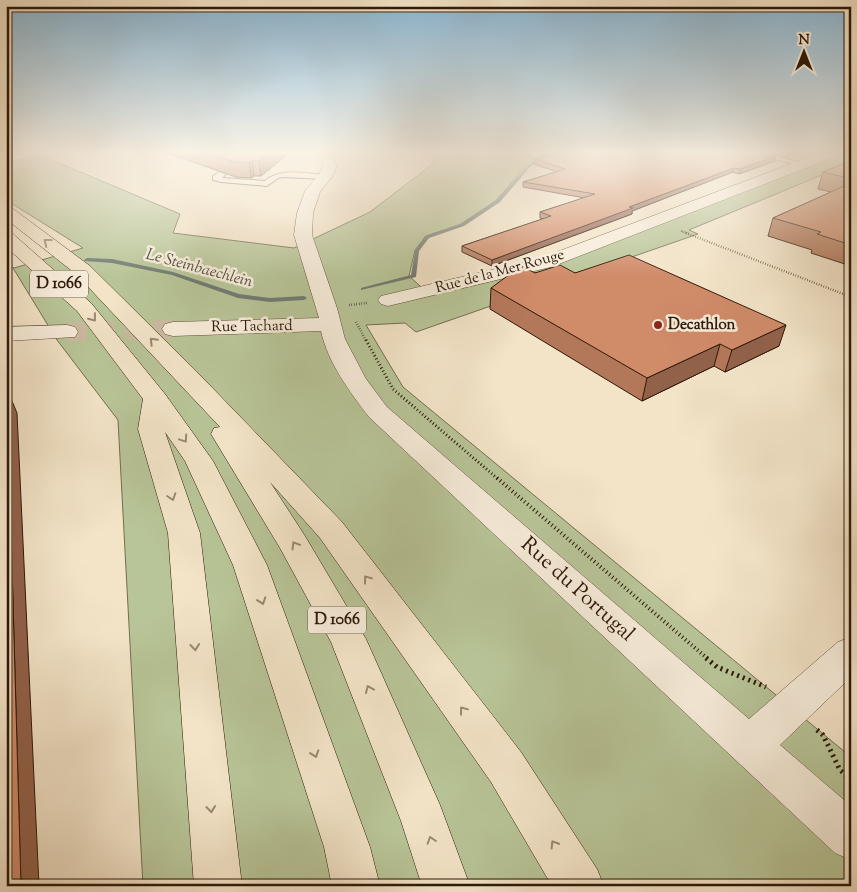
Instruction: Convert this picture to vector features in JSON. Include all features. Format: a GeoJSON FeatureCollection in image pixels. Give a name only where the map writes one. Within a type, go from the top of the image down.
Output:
{"type":"FeatureCollection","features":[{"type":"Feature","properties":{"kind":"highway","name":"D 1066"},"geometry":{"type":"LineString","coordinates":[[6,211],[83,270],[294,544],[348,639],[424,821],[446,886]]}},
{"type":"Feature","properties":{"kind":"highway","name":"D 1066"},"geometry":{"type":"LineString","coordinates":[[6,237],[172,388],[199,461],[250,565],[347,848],[356,886]]}},
{"type":"Feature","properties":{"kind":"highway"},"geometry":{"type":"LineString","coordinates":[[218,886],[184,533],[151,429],[172,388],[330,530],[506,767],[580,886]]}},
{"type":"Feature","properties":{"kind":"street","name":"Rue du Portugal"},"geometry":{"type":"LineString","coordinates":[[312,194],[305,213],[303,235],[327,308],[340,314],[334,340],[355,381],[378,412],[851,837]]}},
{"type":"Feature","properties":{"kind":"street","name":"Rue de la Mer Rouge"},"geometry":{"type":"LineString","coordinates":[[388,300],[544,263],[724,194]]}},
{"type":"Feature","properties":{"kind":"street","name":"Rue Tachard"},"geometry":{"type":"LineString","coordinates":[[173,329],[340,314]]}},
{"type":"Feature","properties":{"kind":"street"},"geometry":{"type":"LineString","coordinates":[[6,334],[67,332]]}},
{"type":"Feature","properties":{"kind":"street"},"geometry":{"type":"LineString","coordinates":[[749,746],[851,653]]}},
{"type":"Feature","properties":{"kind":"path"},"geometry":{"type":"LineString","coordinates":[[649,222],[691,234],[851,297]]}},
{"type":"Feature","properties":{"kind":"path"},"geometry":{"type":"LineString","coordinates":[[340,314],[357,324],[393,389],[717,667],[768,688],[822,735],[840,770],[851,779]]}},
{"type":"Feature","properties":{"kind":"green space"},"geometry":{"type":"Polygon","coordinates":[[[6,194],[132,194],[180,214],[173,233],[294,248],[370,212],[394,194],[502,194],[496,201],[462,224],[426,236],[415,250],[409,276],[430,295],[691,210],[734,194],[777,194],[689,230],[698,234],[416,332],[405,323],[366,325],[403,387],[851,757],[851,886],[143,886],[118,420],[57,340],[13,268],[6,266],[6,262],[14,268],[83,248],[6,200],[6,194]]]}},
{"type":"Feature","properties":{"kind":"building"},"geometry":{"type":"Polygon","coordinates":[[[593,194],[665,194],[629,207],[633,208],[492,260],[462,246],[551,216],[540,212],[595,194],[593,194]]]}},
{"type":"Feature","properties":{"kind":"building"},"geometry":{"type":"Polygon","coordinates":[[[827,194],[851,194],[851,245],[817,234],[821,232],[773,218],[827,194]]]}},
{"type":"Feature","properties":{"kind":"building"},"geometry":{"type":"Polygon","coordinates":[[[629,255],[786,325],[732,350],[720,344],[647,378],[491,288],[521,266],[535,273],[560,265],[575,273],[629,255]]]}},
{"type":"Feature","properties":{"kind":"building"},"geometry":{"type":"Polygon","coordinates":[[[7,389],[21,886],[6,886],[7,389]]]}},
{"type":"Feature","properties":{"kind":"waterway","name":"Le Steinbaechlein"},"geometry":{"type":"LineString","coordinates":[[363,289],[414,276],[417,251],[427,237],[462,225],[498,201],[505,194]]}},
{"type":"Feature","properties":{"kind":"waterway","name":"Le Steinbaechlein"},"geometry":{"type":"LineString","coordinates":[[87,260],[112,261],[173,274],[238,296],[270,300],[304,298]]}},
{"type":"Feature","properties":{"kind":"tunnel"},"geometry":{"type":"LineString","coordinates":[[67,332],[173,329]]}},
{"type":"Feature","properties":{"kind":"place","name":"Decathlon"},"geometry":{"type":"Point","coordinates":[658,325]}}]}
